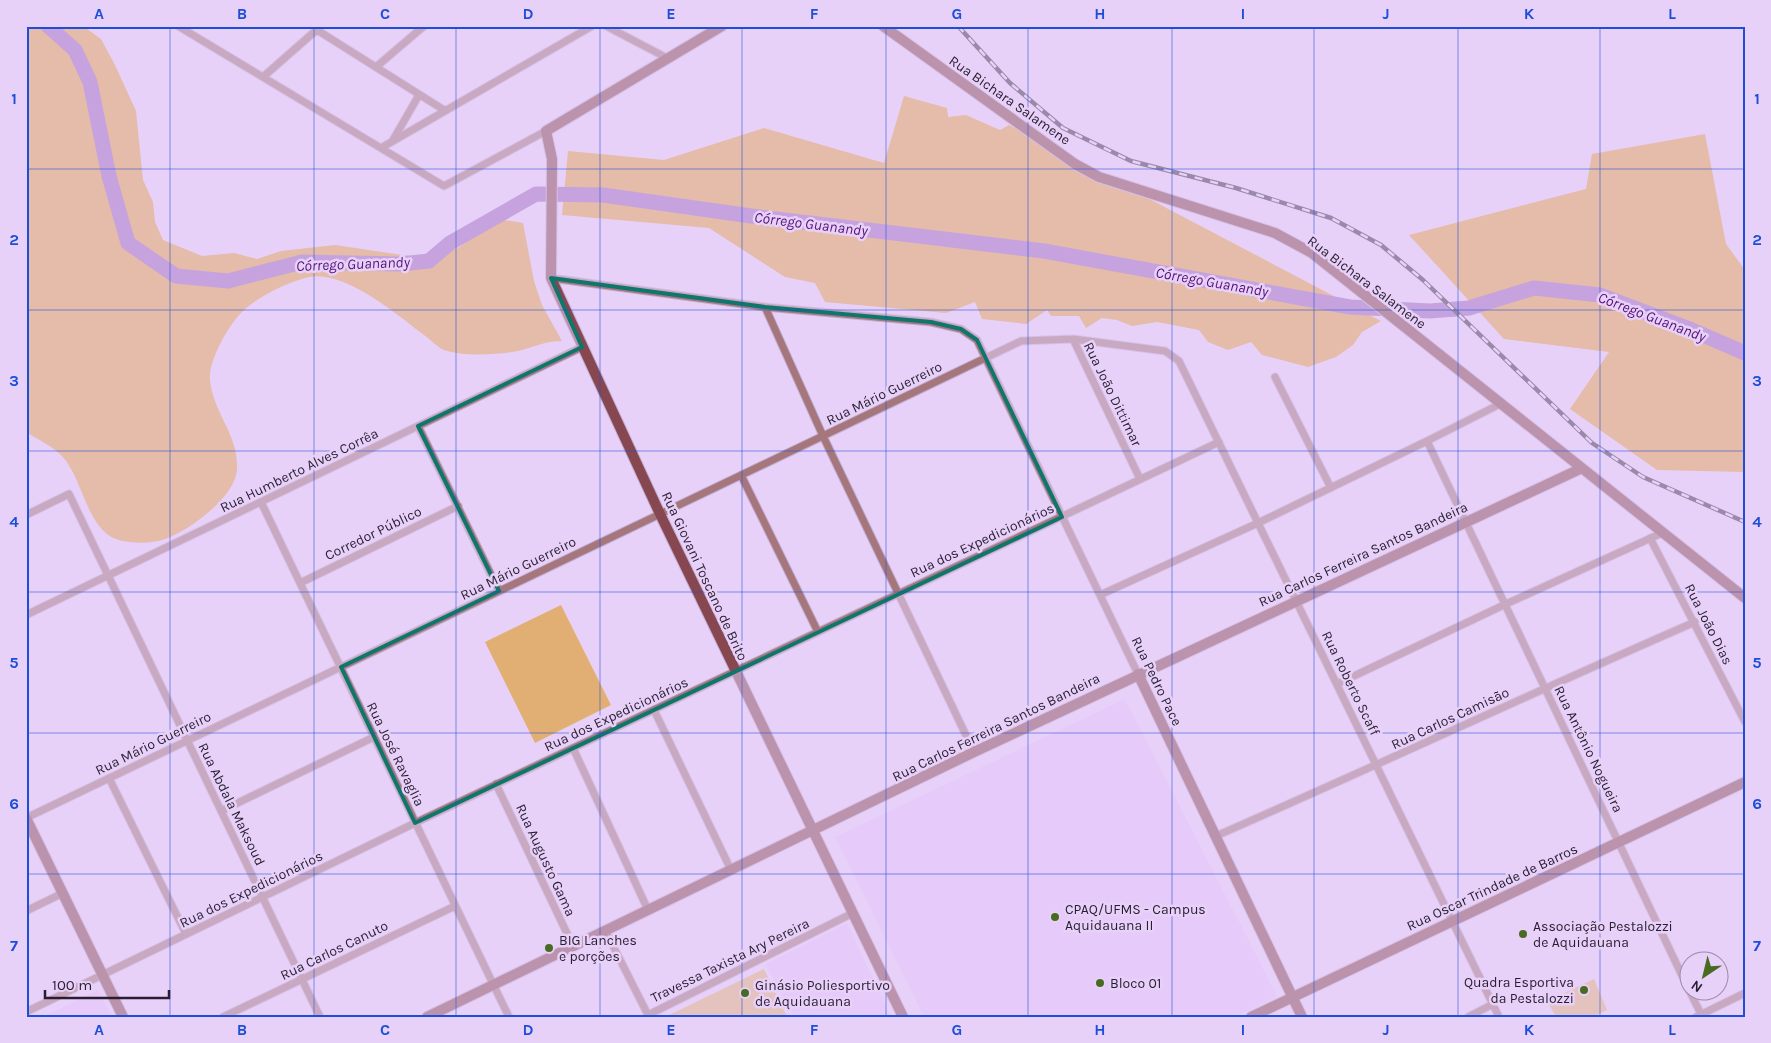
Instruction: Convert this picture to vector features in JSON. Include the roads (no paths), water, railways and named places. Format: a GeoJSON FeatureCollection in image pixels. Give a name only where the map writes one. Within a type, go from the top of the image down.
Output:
{"type":"FeatureCollection","features":[{"type":"Feature","properties":{"kind":"main road"},"geometry":{"type":"LineString","coordinates":[[546,130],[722,26]]}},
{"type":"Feature","properties":{"kind":"main road","name":"Rua Bichara Salamene"},"geometry":{"type":"LineString","coordinates":[[883,26],[1075,164],[1099,177],[1275,233],[1312,253],[1580,469],[1745,598]]}},
{"type":"Feature","properties":{"kind":"main road","name":"Rua Giovani Toscano de Brito"},"geometry":{"type":"LineString","coordinates":[[546,130],[552,163],[551,278],[660,514],[903,1017]]}},
{"type":"Feature","properties":{"kind":"main road","name":"Rua Carlos Ferreira Santos Bandeira"},"geometry":{"type":"LineString","coordinates":[[427,1017],[1138,674],[1580,469]]}},
{"type":"Feature","properties":{"kind":"main road","name":"Rua Pedro Pace"},"geometry":{"type":"LineString","coordinates":[[1138,674],[1302,1017]]}},
{"type":"Feature","properties":{"kind":"main road","name":"Rua Oscar Trindade de Barros"},"geometry":{"type":"LineString","coordinates":[[1251,1017],[1745,782]]}},
{"type":"Feature","properties":{"kind":"main road"},"geometry":{"type":"LineString","coordinates":[[26,818],[123,1017]]}},
{"type":"Feature","properties":{"kind":"street"},"geometry":{"type":"LineString","coordinates":[[178,26],[444,186],[546,130]]}},
{"type":"Feature","properties":{"kind":"street"},"geometry":{"type":"LineString","coordinates":[[376,67],[424,26]]}},
{"type":"Feature","properties":{"kind":"street"},"geometry":{"type":"LineString","coordinates":[[381,148],[592,26]]}},
{"type":"Feature","properties":{"kind":"street"},"geometry":{"type":"LineString","coordinates":[[606,26],[669,59]]}},
{"type":"Feature","properties":{"kind":"street"},"geometry":{"type":"LineString","coordinates":[[262,77],[319,28],[444,110]]}},
{"type":"Feature","properties":{"kind":"street"},"geometry":{"type":"LineString","coordinates":[[393,141],[420,95]]}},
{"type":"Feature","properties":{"kind":"street","name":"Rua Pedro Pace"},"geometry":{"type":"LineString","coordinates":[[551,278],[765,307],[931,322],[961,329],[977,340],[1138,674]]}},
{"type":"Feature","properties":{"kind":"street"},"geometry":{"type":"LineString","coordinates":[[765,307],[823,436],[974,752]]}},
{"type":"Feature","properties":{"kind":"street","name":"Rua João Dittimar"},"geometry":{"type":"LineString","coordinates":[[1021,341],[1073,339],[1140,479]]}},
{"type":"Feature","properties":{"kind":"street","name":"Rua Roberto Scaff"},"geometry":{"type":"LineString","coordinates":[[1073,339],[1165,351],[1179,361],[1499,1017]]}},
{"type":"Feature","properties":{"kind":"street","name":"Rua Mário Guerreiro"},"geometry":{"type":"LineString","coordinates":[[26,818],[1021,341]]}},
{"type":"Feature","properties":{"kind":"street","name":"Rua Humberto Alves Corrêa"},"geometry":{"type":"LineString","coordinates":[[26,615],[582,347]]}},
{"type":"Feature","properties":{"kind":"street"},"geometry":{"type":"LineString","coordinates":[[1275,377],[1331,488]]}},
{"type":"Feature","properties":{"kind":"street"},"geometry":{"type":"LineString","coordinates":[[1100,595],[1258,523],[1500,404]]}},
{"type":"Feature","properties":{"kind":"street"},"geometry":{"type":"LineString","coordinates":[[418,426],[499,591]]}},
{"type":"Feature","properties":{"kind":"street","name":"Rua Antônio Nogueira"},"geometry":{"type":"LineString","coordinates":[[1427,441],[1467,521],[1678,966]]}},
{"type":"Feature","properties":{"kind":"street","name":"Rua dos Expedicionários"},"geometry":{"type":"LineString","coordinates":[[26,1012],[496,784],[1219,442]]}},
{"type":"Feature","properties":{"kind":"street"},"geometry":{"type":"LineString","coordinates":[[741,475],[818,632]]}},
{"type":"Feature","properties":{"kind":"street","name":"Rua Abdala Maksoud"},"geometry":{"type":"LineString","coordinates":[[26,515],[68,494],[320,1017]]}},
{"type":"Feature","properties":{"kind":"street","name":"Rua José Ravaglia"},"geometry":{"type":"LineString","coordinates":[[261,502],[509,1017]]}},
{"type":"Feature","properties":{"kind":"street","name":"Corredor Público"},"geometry":{"type":"LineString","coordinates":[[300,583],[458,506]]}},
{"type":"Feature","properties":{"kind":"street"},"geometry":{"type":"LineString","coordinates":[[1337,684],[1662,533]]}},
{"type":"Feature","properties":{"kind":"street","name":"Rua João Dias"},"geometry":{"type":"LineString","coordinates":[[1650,538],[1745,722]]}},
{"type":"Feature","properties":{"kind":"street","name":"Rua Carlos Camisão"},"geometry":{"type":"LineString","coordinates":[[1216,836],[1377,766],[1546,687],[1695,622]]}},
{"type":"Feature","properties":{"kind":"street"},"geometry":{"type":"LineString","coordinates":[[654,710],[730,870]]}},
{"type":"Feature","properties":{"kind":"street"},"geometry":{"type":"LineString","coordinates":[[221,811],[374,737]]}},
{"type":"Feature","properties":{"kind":"street"},"geometry":{"type":"LineString","coordinates":[[572,748],[648,910]]}},
{"type":"Feature","properties":{"kind":"street"},"geometry":{"type":"LineString","coordinates":[[109,778],[186,934]]}},
{"type":"Feature","properties":{"kind":"street","name":"Rua Augusto Gama"},"geometry":{"type":"LineString","coordinates":[[496,784],[572,946]]}},
{"type":"Feature","properties":{"kind":"street"},"geometry":{"type":"LineString","coordinates":[[26,911],[63,893]]}},
{"type":"Feature","properties":{"kind":"street","name":"Rua Carlos Canuto"},"geometry":{"type":"LineString","coordinates":[[223,1017],[455,906]]}},
{"type":"Feature","properties":{"kind":"street","name":"Travessa Taxista Ary Pereira"},"geometry":{"type":"LineString","coordinates":[[605,930],[648,1015],[853,913]]}},
{"type":"Feature","properties":{"kind":"street"},"geometry":{"type":"LineString","coordinates":[[1699,1016],[1745,993]]}},
{"type":"Feature","properties":{"kind":"street","name":"Rua Antônio Nogueira"},"geometry":{"type":"LineString","coordinates":[[1693,1000],[1699,1016]]}},
{"type":"Feature","properties":{"kind":"street"},"geometry":{"type":"LineString","coordinates":[[1468,1017],[1493,1004]]}},
{"type":"Feature","properties":{"kind":"waterway","name":"Córrego Guanandy"},"geometry":{"type":"LineString","coordinates":[[48,26],[75,50],[90,82],[109,176],[128,243],[176,276],[228,281],[302,262],[400,264],[429,261],[450,243],[536,194],[603,195],[751,216],[1044,251],[1350,307],[1430,311],[1469,308],[1534,288],[1600,295],[1687,328],[1745,353]]}},
{"type":"Feature","properties":{"kind":"railway"},"geometry":{"type":"LineString","coordinates":[[958,26],[1010,83],[1063,128],[1131,161],[1236,188],[1331,218],[1381,245],[1423,280],[1592,443],[1643,477],[1745,522]]}},
{"type":"Feature","properties":{"kind":"place","name":"CPAQ/UFMS - Campus Aquidauana II"},"geometry":{"type":"Point","coordinates":[1055,917]}},
{"type":"Feature","properties":{"kind":"place","name":"Associação Pestalozzi de Aquidauana"},"geometry":{"type":"Point","coordinates":[1523,934]}},
{"type":"Feature","properties":{"kind":"place","name":"BIG Lanches e porções"},"geometry":{"type":"Point","coordinates":[549,948]}},
{"type":"Feature","properties":{"kind":"place","name":"Bloco 01"},"geometry":{"type":"Point","coordinates":[1100,983]}},
{"type":"Feature","properties":{"kind":"place","name":"Quadra Esportiva da Pestalozzi"},"geometry":{"type":"Point","coordinates":[1584,990]}},
{"type":"Feature","properties":{"kind":"place","name":"Ginásio Poliesportivo de Aquidauana"},"geometry":{"type":"Point","coordinates":[745,993]}}]}
